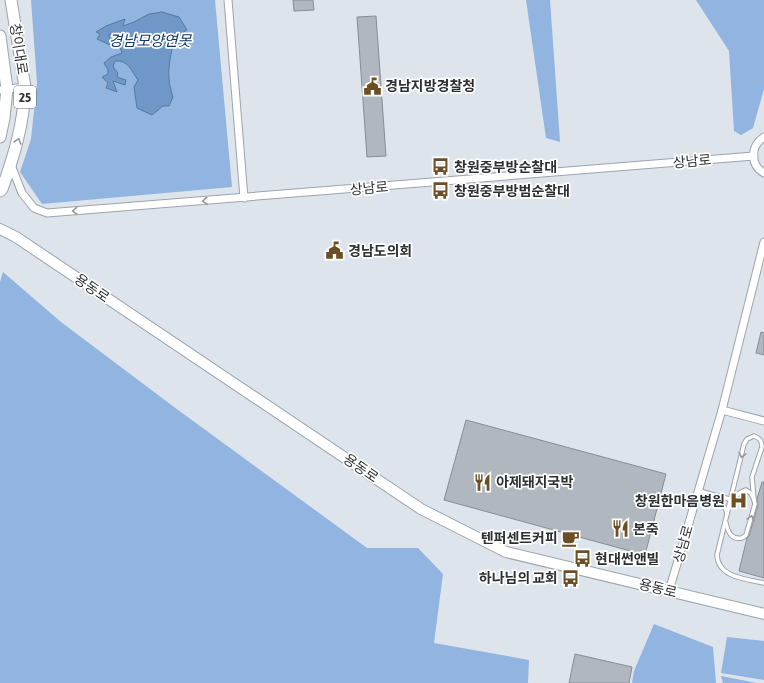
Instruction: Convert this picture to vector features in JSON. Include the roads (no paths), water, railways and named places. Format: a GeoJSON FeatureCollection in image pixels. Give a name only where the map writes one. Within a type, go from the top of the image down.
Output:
{"type":"FeatureCollection","features":[{"type":"Feature","properties":{"kind":"main road","name":"창이대로"},"geometry":{"type":"LineString","coordinates":[[0,191],[11,165],[20,134],[25,87],[12,0]]}},
{"type":"Feature","properties":{"kind":"main road","name":"창이대로"},"geometry":{"type":"LineString","coordinates":[[0,36],[4,118],[0,137]]}},
{"type":"Feature","properties":{"kind":"street"},"geometry":{"type":"LineString","coordinates":[[228,0],[244,198]]}},
{"type":"Feature","properties":{"kind":"street"},"geometry":{"type":"LineString","coordinates":[[3,89],[25,87]]}},
{"type":"Feature","properties":{"kind":"street"},"geometry":{"type":"LineString","coordinates":[[764,138],[756,145],[754,156],[756,166],[764,173]]}},
{"type":"Feature","properties":{"kind":"street","name":"상남로"},"geometry":{"type":"LineString","coordinates":[[11,165],[22,193],[34,208],[48,213],[754,156]]}},
{"type":"Feature","properties":{"kind":"street","name":"용동로"},"geometry":{"type":"LineString","coordinates":[[0,229],[16,237],[422,509],[506,552],[764,614]]}},
{"type":"Feature","properties":{"kind":"street","name":"상남로"},"geometry":{"type":"LineString","coordinates":[[669,591],[722,410],[764,242]]}},
{"type":"Feature","properties":{"kind":"street"},"geometry":{"type":"LineString","coordinates":[[722,410],[764,421]]}},
{"type":"Feature","properties":{"kind":"lane"},"geometry":{"type":"LineString","coordinates":[[697,495],[726,508],[726,522],[729,534],[733,537],[742,538],[746,535],[755,504],[752,477],[762,447],[762,442],[760,439],[754,436],[747,439],[744,444],[726,522],[717,555],[721,567],[732,576],[764,583]]}},
{"type":"Feature","properties":{"kind":"lane"},"geometry":{"type":"LineString","coordinates":[[697,495],[731,499],[741,491],[746,490],[749,491],[754,500]]}},
{"type":"Feature","properties":{"kind":"water","name":"경남모양연못"},"geometry":{"type":"Polygon","coordinates":[[[162,12],[179,17],[187,30],[178,36],[180,44],[172,49],[169,73],[173,97],[169,106],[163,106],[152,115],[137,108],[134,87],[138,80],[127,64],[120,61],[115,61],[113,67],[118,73],[117,77],[126,80],[125,85],[113,81],[117,92],[106,88],[108,83],[102,77],[108,74],[108,70],[104,63],[111,57],[122,53],[118,42],[127,42],[127,36],[121,33],[116,35],[109,34],[110,45],[97,39],[100,34],[96,32],[106,26],[125,19],[123,26],[149,14],[162,12]]]}},
{"type":"Feature","properties":{"kind":"place","name":"경남지방경찰청"},"geometry":{"type":"Point","coordinates":[372,86]}},
{"type":"Feature","properties":{"kind":"place","name":"창원중부방순찰대"},"geometry":{"type":"Point","coordinates":[441,167]}},
{"type":"Feature","properties":{"kind":"place","name":"창원중부방범순찰대"},"geometry":{"type":"Point","coordinates":[441,191]}},
{"type":"Feature","properties":{"kind":"place","name":"경남도의회"},"geometry":{"type":"Point","coordinates":[335,251]}},
{"type":"Feature","properties":{"kind":"place","name":"아제돼지국박"},"geometry":{"type":"Point","coordinates":[483,482]}},
{"type":"Feature","properties":{"kind":"place","name":"창원한마음병원"},"geometry":{"type":"Point","coordinates":[738,501]}},
{"type":"Feature","properties":{"kind":"place","name":"본죽"},"geometry":{"type":"Point","coordinates":[620,529]}},
{"type":"Feature","properties":{"kind":"place","name":"텐퍼센트커피"},"geometry":{"type":"Point","coordinates":[571,538]}},
{"type":"Feature","properties":{"kind":"place","name":"현대썬앤빌"},"geometry":{"type":"Point","coordinates":[582,559]}},
{"type":"Feature","properties":{"kind":"place","name":"하나님의 교회"},"geometry":{"type":"Point","coordinates":[571,578]}}]}
